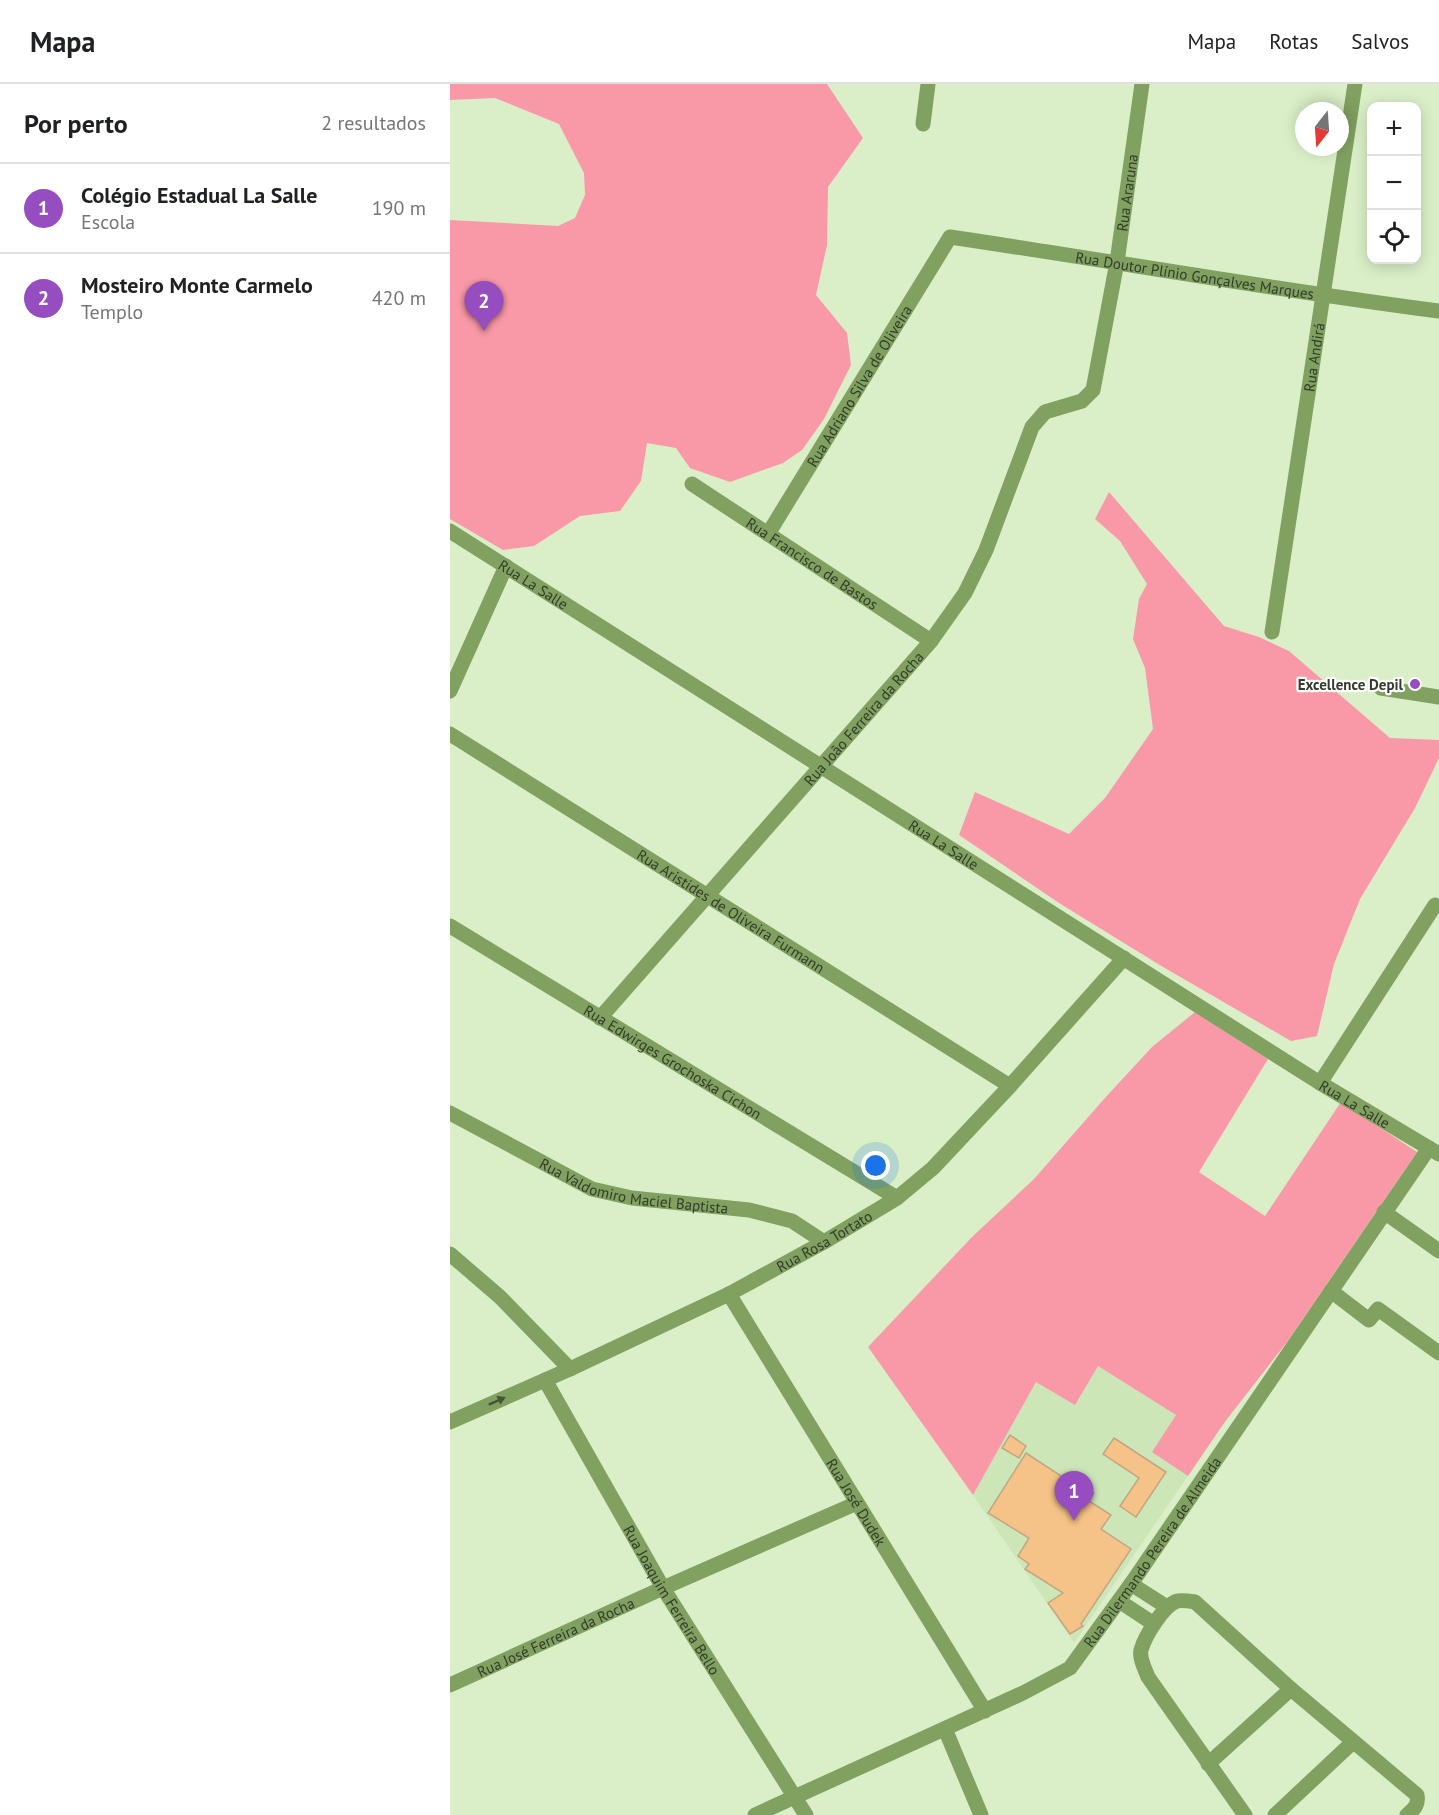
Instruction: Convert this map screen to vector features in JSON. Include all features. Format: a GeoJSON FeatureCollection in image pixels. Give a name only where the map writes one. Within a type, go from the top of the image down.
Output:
{"type":"FeatureCollection","features":[{"type":"Feature","properties":{"kind":"street"},"geometry":{"type":"LineString","coordinates":[[922,124],[928,84]]}},
{"type":"Feature","properties":{"kind":"street","name":"Rua Araruna"},"geometry":{"type":"LineString","coordinates":[[1082,401],[1093,390],[1117,262],[1142,84]]}},
{"type":"Feature","properties":{"kind":"street","name":"Rua Andirá"},"geometry":{"type":"LineString","coordinates":[[1272,632],[1355,84]]}},
{"type":"Feature","properties":{"kind":"street","name":"Rua Doutor Plínio Gonçalves Marques"},"geometry":{"type":"LineString","coordinates":[[950,237],[1323,296],[1439,311]]}},
{"type":"Feature","properties":{"kind":"street","name":"Rua Adriano Silva de Oliveira"},"geometry":{"type":"LineString","coordinates":[[768,534],[950,237]]}},
{"type":"Feature","properties":{"kind":"street","name":"Rua João Ferreira da Rocha"},"geometry":{"type":"LineString","coordinates":[[600,1018],[931,641],[965,593],[986,550],[1032,427],[1045,412],[1082,401]]}},
{"type":"Feature","properties":{"kind":"street","name":"Rua Francisco de Bastos"},"geometry":{"type":"LineString","coordinates":[[692,484],[931,641]]}},
{"type":"Feature","properties":{"kind":"street","name":"Rua La Salle"},"geometry":{"type":"LineString","coordinates":[[450,531],[1320,1083],[1434,1151]]}},
{"type":"Feature","properties":{"kind":"street"},"geometry":{"type":"LineString","coordinates":[[450,691],[506,566]]}},
{"type":"Feature","properties":{"kind":"street"},"geometry":{"type":"LineString","coordinates":[[1382,688],[1439,697]]}},
{"type":"Feature","properties":{"kind":"street","name":"Rua Aristides de Oliveira Furmann"},"geometry":{"type":"LineString","coordinates":[[450,734],[1010,1086]]}},
{"type":"Feature","properties":{"kind":"street"},"geometry":{"type":"LineString","coordinates":[[1320,1083],[1435,905]]}},
{"type":"Feature","properties":{"kind":"street","name":"Rua Edwirges Grochoska Cichon"},"geometry":{"type":"LineString","coordinates":[[450,926],[897,1198]]}},
{"type":"Feature","properties":{"kind":"street","name":"Rua Rosa Tortato"},"geometry":{"type":"LineString","coordinates":[[450,1422],[570,1369],[729,1294],[824,1242],[897,1198],[933,1168],[1124,958]]}},
{"type":"Feature","properties":{"kind":"street","name":"Rua Valdomiro Maciel Baptista"},"geometry":{"type":"LineString","coordinates":[[450,1113],[592,1189],[632,1198],[749,1210],[792,1221],[824,1242]]}},
{"type":"Feature","properties":{"kind":"street","name":"Rua Dilermando Pereira de Almeida"},"geometry":{"type":"LineString","coordinates":[[755,1815],[985,1711],[1070,1668],[1131,1584],[1384,1212],[1434,1151]]}},
{"type":"Feature","properties":{"kind":"street"},"geometry":{"type":"LineString","coordinates":[[1384,1212],[1439,1251]]}},
{"type":"Feature","properties":{"kind":"street"},"geometry":{"type":"LineString","coordinates":[[450,1254],[500,1297],[570,1369]]}},
{"type":"Feature","properties":{"kind":"street"},"geometry":{"type":"LineString","coordinates":[[1331,1291],[1369,1320],[1378,1309],[1439,1353]]}},
{"type":"Feature","properties":{"kind":"street","name":"Rua José Dudek"},"geometry":{"type":"LineString","coordinates":[[729,1294],[985,1711]]}},
{"type":"Feature","properties":{"kind":"street","name":"Rua Joaquim Ferreira Bello"},"geometry":{"type":"LineString","coordinates":[[545,1380],[663,1588],[807,1815]]}},
{"type":"Feature","properties":{"kind":"street","name":"Rua José Ferreira da Rocha"},"geometry":{"type":"LineString","coordinates":[[450,1684],[857,1503]]}},
{"type":"Feature","properties":{"kind":"street"},"geometry":{"type":"LineString","coordinates":[[1131,1584],[1167,1607]]}},
{"type":"Feature","properties":{"kind":"street"},"geometry":{"type":"LineString","coordinates":[[1245,1815],[1145,1670],[1141,1651],[1154,1624],[1167,1607],[1178,1600],[1195,1602],[1291,1689],[1417,1795],[1418,1801],[1415,1808],[1407,1815]]}},
{"type":"Feature","properties":{"kind":"street"},"geometry":{"type":"LineString","coordinates":[[1119,1601],[1154,1624]]}},
{"type":"Feature","properties":{"kind":"street"},"geometry":{"type":"LineString","coordinates":[[1208,1764],[1291,1689]]}},
{"type":"Feature","properties":{"kind":"street"},"geometry":{"type":"LineString","coordinates":[[945,1729],[981,1815]]}},
{"type":"Feature","properties":{"kind":"street"},"geometry":{"type":"LineString","coordinates":[[1275,1815],[1353,1742]]}},
{"type":"Feature","properties":{"kind":"shaded area"},"geometry":{"type":"Polygon","coordinates":[[[450,84],[827,84],[863,138],[828,187],[827,245],[816,295],[847,333],[851,365],[824,419],[802,450],[783,463],[730,482],[690,468],[676,448],[647,443],[641,481],[620,511],[580,516],[534,546],[503,550],[450,519],[450,220],[558,226],[575,218],[585,195],[584,173],[559,124],[495,98],[450,100],[450,84]]]}},
{"type":"Feature","properties":{"kind":"shaded area"},"geometry":{"type":"Polygon","coordinates":[[[1109,492],[1224,626],[1259,637],[1289,651],[1390,738],[1439,740],[1439,758],[1415,808],[1360,899],[1334,964],[1317,1036],[1291,1041],[1163,967],[1059,903],[959,835],[975,792],[1069,834],[1105,798],[1153,729],[1145,668],[1133,639],[1139,599],[1147,584],[1120,541],[1095,519],[1109,492]]]}},
{"type":"Feature","properties":{"kind":"shaded area"},"geometry":{"type":"Polygon","coordinates":[[[1195,1012],[1268,1059],[1199,1172],[1265,1216],[1341,1102],[1417,1152],[1287,1342],[1224,1423],[1188,1476],[1152,1452],[1176,1415],[1098,1366],[1075,1405],[1036,1382],[973,1495],[868,1347],[972,1237],[1034,1179],[1152,1047],[1195,1012]]]}},
{"type":"Feature","properties":{"kind":"shaded area"},"geometry":{"type":"Polygon","coordinates":[[[1098,1366],[1176,1415],[1224,1423],[1074,1643],[973,1495],[1036,1382],[1098,1366]]]}},
{"type":"Feature","properties":{"kind":"building"},"geometry":{"type":"Polygon","coordinates":[[[1010,1435],[1026,1446],[1019,1458],[1002,1448],[1010,1435]]]}},
{"type":"Feature","properties":{"kind":"building"},"geometry":{"type":"Polygon","coordinates":[[[1114,1438],[1166,1472],[1136,1517],[1120,1506],[1139,1478],[1103,1454],[1114,1438]]]}},
{"type":"Feature","properties":{"kind":"building"},"geometry":{"type":"Polygon","coordinates":[[[1026,1453],[1067,1480],[1069,1477],[1094,1493],[1089,1501],[1111,1515],[1101,1529],[1131,1549],[1081,1624],[1083,1626],[1070,1634],[1048,1603],[1063,1593],[1025,1569],[1029,1564],[1018,1556],[1029,1538],[988,1513],[1026,1453]]]}},
{"type":"Feature","properties":{"kind":"place","name":"Mosteiro Monte Carmelo"},"geometry":{"type":"Point","coordinates":[484,331]}},
{"type":"Feature","properties":{"kind":"place","name":"Excellence Depil"},"geometry":{"type":"Point","coordinates":[1415,684]}},
{"type":"Feature","properties":{"kind":"place","name":"Colégio Estadual La Salle"},"geometry":{"type":"Point","coordinates":[1074,1521]}}]}
